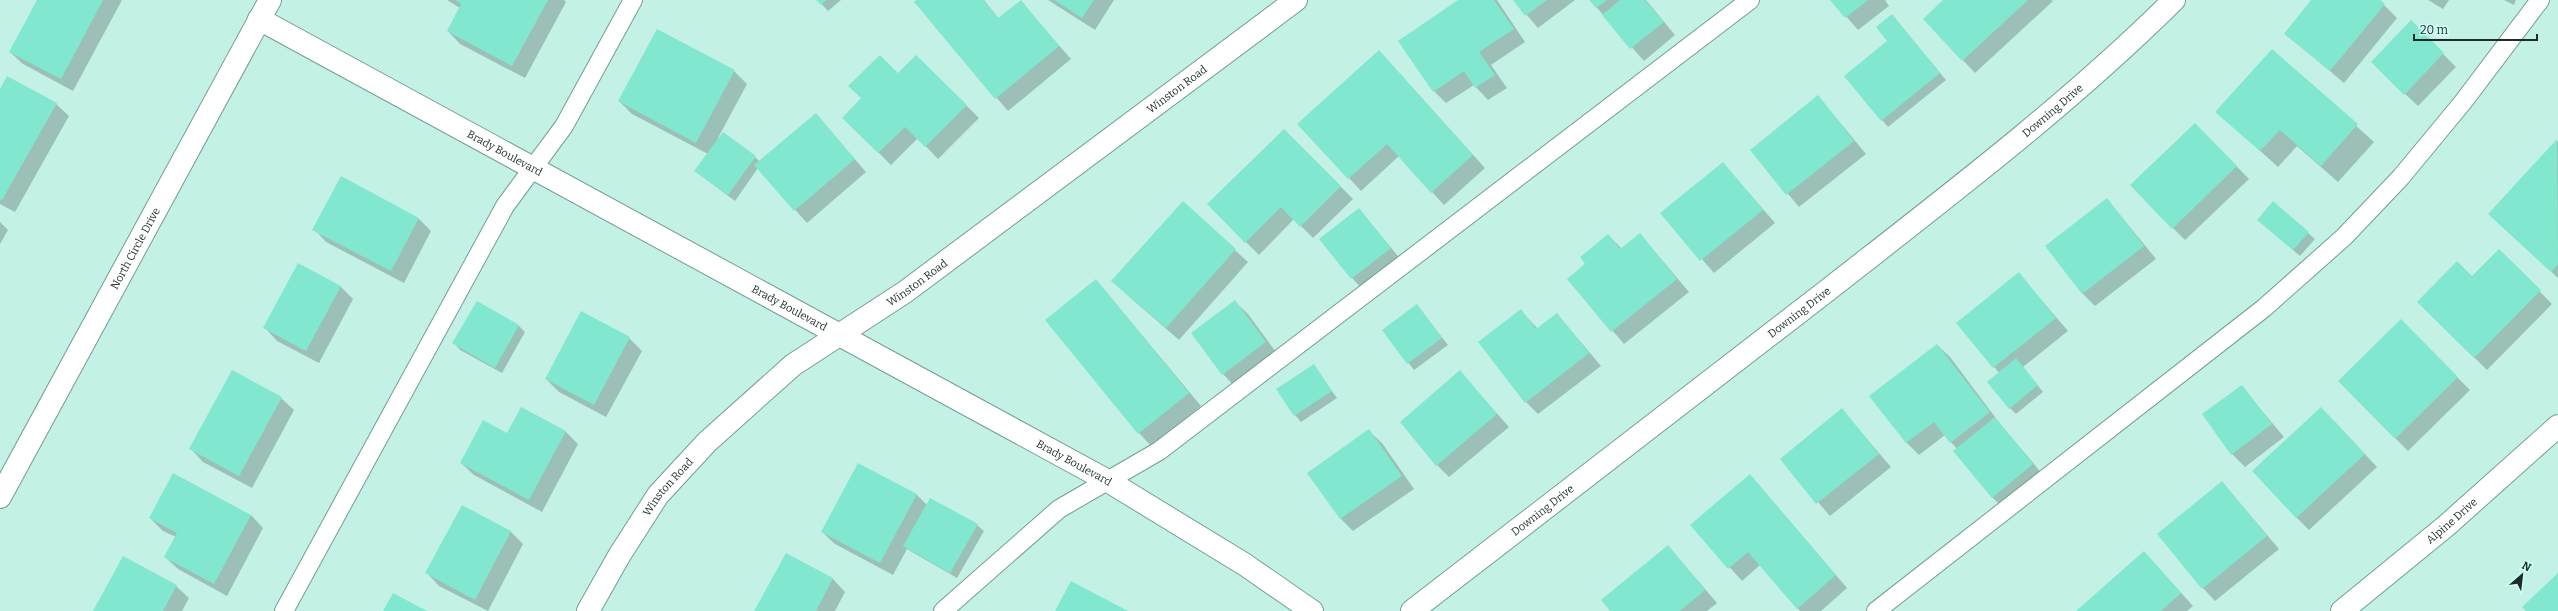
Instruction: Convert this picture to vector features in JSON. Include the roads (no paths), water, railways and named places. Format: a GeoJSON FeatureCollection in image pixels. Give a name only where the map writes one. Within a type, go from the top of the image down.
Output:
{"type":"FeatureCollection","features":[{"type":"Feature","properties":{"kind":"street","name":"North Circle Drive"},"geometry":{"type":"LineString","coordinates":[[0,497],[270,0]]}},
{"type":"Feature","properties":{"kind":"street","name":"Downing Drive"},"geometry":{"type":"LineString","coordinates":[[1412,611],[1956,190],[2063,103],[2132,42],[2174,0]]}},
{"type":"Feature","properties":{"kind":"street","name":"Winston Road"},"geometry":{"type":"LineString","coordinates":[[588,611],[619,556],[658,495],[708,442],[748,404],[793,366],[839,333],[905,292],[1285,3]]}},
{"type":"Feature","properties":{"kind":"street","name":"Brady Boulevard"},"geometry":{"type":"LineString","coordinates":[[259,20],[1108,480],[1244,564],[1312,611]]}},
{"type":"Feature","properties":{"kind":"street","name":"Alpine Drive"},"geometry":{"type":"LineString","coordinates":[[2342,611],[2452,521],[2558,426]]}},
{"type":"Feature","properties":{"kind":"lane"},"geometry":{"type":"LineString","coordinates":[[284,611],[505,206],[564,126],[634,0]]}},
{"type":"Feature","properties":{"kind":"lane"},"geometry":{"type":"LineString","coordinates":[[943,611],[1059,509],[1160,451],[1750,0]]}},
{"type":"Feature","properties":{"kind":"lane"},"geometry":{"type":"LineString","coordinates":[[1876,611],[2264,308],[2344,237],[2401,177],[2463,102],[2540,0]]}}]}
